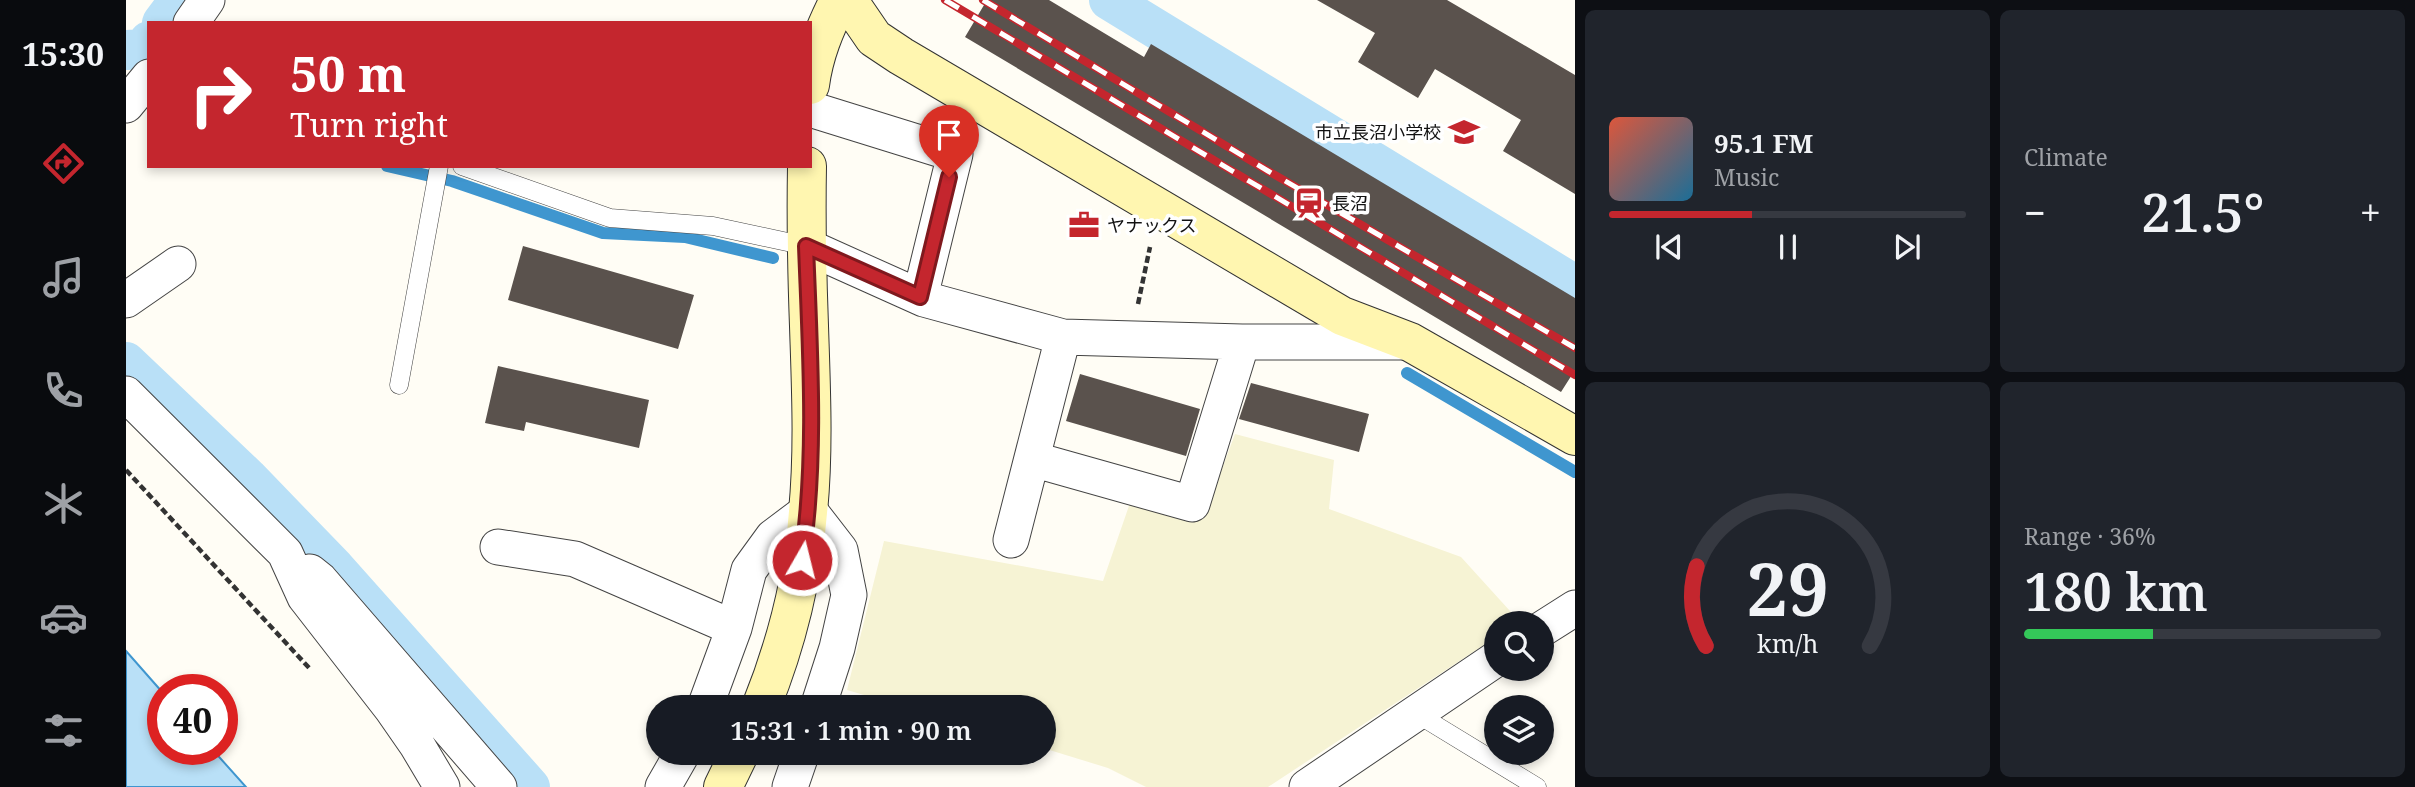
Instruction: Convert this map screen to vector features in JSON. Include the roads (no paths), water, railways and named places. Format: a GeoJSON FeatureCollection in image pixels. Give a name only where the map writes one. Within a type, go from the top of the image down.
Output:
{"type":"FeatureCollection","features":[{"type":"Feature","properties":{"kind":"street"},"geometry":{"type":"LineString","coordinates":[[192,21],[207,0]]}},
{"type":"Feature","properties":{"kind":"street"},"geometry":{"type":"LineString","coordinates":[[812,70],[820,42],[839,0]]}},
{"type":"Feature","properties":{"kind":"street"},"geometry":{"type":"LineString","coordinates":[[848,0],[874,38],[901,56],[1342,316],[1410,342],[1575,436]]}},
{"type":"Feature","properties":{"kind":"street"},"geometry":{"type":"LineString","coordinates":[[126,106],[147,80]]}},
{"type":"Feature","properties":{"kind":"street"},"geometry":{"type":"LineString","coordinates":[[812,110],[955,153],[920,297]]}},
{"type":"Feature","properties":{"kind":"street"},"geometry":{"type":"LineString","coordinates":[[766,695],[787,631],[809,510],[811,404],[806,246],[807,168]]}},
{"type":"Feature","properties":{"kind":"street"},"geometry":{"type":"LineString","coordinates":[[806,246],[920,297],[1063,337],[1242,342],[1410,342]]}},
{"type":"Feature","properties":{"kind":"street"},"geometry":{"type":"LineString","coordinates":[[126,300],[178,264]]}},
{"type":"Feature","properties":{"kind":"street"},"geometry":{"type":"LineString","coordinates":[[1011,540],[1063,337]]}},
{"type":"Feature","properties":{"kind":"street"},"geometry":{"type":"LineString","coordinates":[[1031,459],[1192,504],[1242,342]]}},
{"type":"Feature","properties":{"kind":"street"},"geometry":{"type":"LineString","coordinates":[[126,394],[285,553],[320,580],[499,787]]}},
{"type":"Feature","properties":{"kind":"street"},"geometry":{"type":"LineString","coordinates":[[709,695],[734,628],[749,570],[773,537],[809,510]]}},
{"type":"Feature","properties":{"kind":"street"},"geometry":{"type":"LineString","coordinates":[[809,510],[841,550],[849,595],[837,648],[822,695]]}},
{"type":"Feature","properties":{"kind":"street"},"geometry":{"type":"LineString","coordinates":[[498,547],[575,559],[734,628]]}},
{"type":"Feature","properties":{"kind":"street"},"geometry":{"type":"LineString","coordinates":[[285,553],[304,597],[392,709],[418,745],[442,787]]}},
{"type":"Feature","properties":{"kind":"street"},"geometry":{"type":"LineString","coordinates":[[1554,621],[1575,608]]}},
{"type":"Feature","properties":{"kind":"street"},"geometry":{"type":"LineString","coordinates":[[1307,787],[1348,778],[1414,712],[1484,667]]}},
{"type":"Feature","properties":{"kind":"street"},"geometry":{"type":"LineString","coordinates":[[663,787],[676,765]]}},
{"type":"Feature","properties":{"kind":"street"},"geometry":{"type":"LineString","coordinates":[[723,787],[734,765]]}},
{"type":"Feature","properties":{"kind":"street"},"geometry":{"type":"LineString","coordinates":[[790,787],[798,765]]}},
{"type":"Feature","properties":{"kind":"lane"},"geometry":{"type":"LineString","coordinates":[[399,385],[439,168]]}},
{"type":"Feature","properties":{"kind":"lane"},"geometry":{"type":"LineString","coordinates":[[468,168],[610,218],[713,226],[806,246]]}},
{"type":"Feature","properties":{"kind":"lane"},"geometry":{"type":"LineString","coordinates":[[1414,712],[1537,787]]}},
{"type":"Feature","properties":{"kind":"water"},"geometry":{"type":"Polygon","coordinates":[[[126,651],[147,675],[147,765],[226,765],[246,787],[126,787],[126,651]]]}},
{"type":"Feature","properties":{"kind":"waterway"},"geometry":{"type":"LineString","coordinates":[[163,21],[179,0]]}},
{"type":"Feature","properties":{"kind":"waterway"},"geometry":{"type":"LineString","coordinates":[[1109,0],[1575,285]]}},
{"type":"Feature","properties":{"kind":"waterway"},"geometry":{"type":"LineString","coordinates":[[127,50],[143,49],[147,44]]}},
{"type":"Feature","properties":{"kind":"waterway"},"geometry":{"type":"LineString","coordinates":[[126,48],[147,64]]}},
{"type":"Feature","properties":{"kind":"waterway"},"geometry":{"type":"LineString","coordinates":[[396,168],[452,181],[603,233],[685,237],[773,258]]}},
{"type":"Feature","properties":{"kind":"waterway"},"geometry":{"type":"LineString","coordinates":[[126,362],[248,478],[335,568],[530,787]]}},
{"type":"Feature","properties":{"kind":"waterway"},"geometry":{"type":"LineString","coordinates":[[1407,373],[1575,472]]}},
{"type":"Feature","properties":{"kind":"railway"},"geometry":{"type":"LineString","coordinates":[[945,0],[1575,375]]}},
{"type":"Feature","properties":{"kind":"railway"},"geometry":{"type":"LineString","coordinates":[[983,0],[1268,171],[1575,348]]}},
{"type":"Feature","properties":{"kind":"place","name":"市立長沼小学校"},"geometry":{"type":"Point","coordinates":[1464,132]}},
{"type":"Feature","properties":{"kind":"place","name":"長沼"},"geometry":{"type":"Point","coordinates":[1309,203]}},
{"type":"Feature","properties":{"kind":"place","name":"ヤナックス"},"geometry":{"type":"Point","coordinates":[1084,225]}}]}
